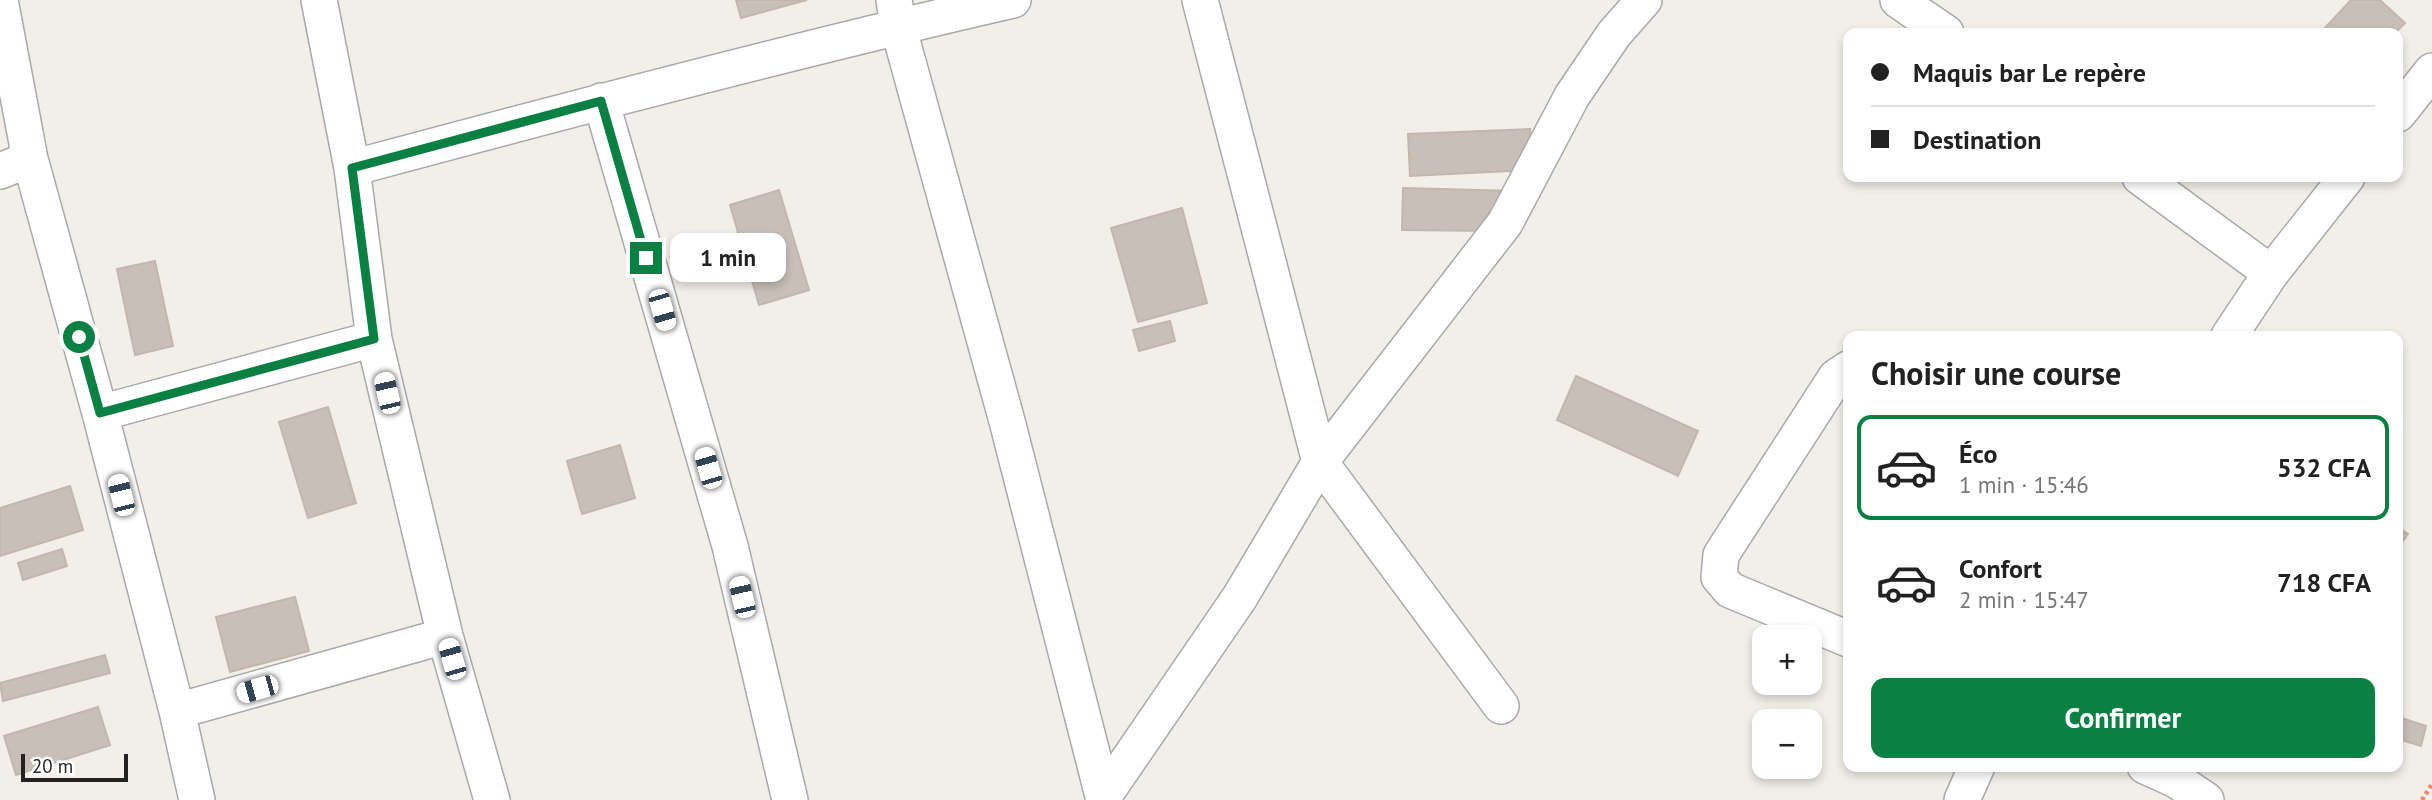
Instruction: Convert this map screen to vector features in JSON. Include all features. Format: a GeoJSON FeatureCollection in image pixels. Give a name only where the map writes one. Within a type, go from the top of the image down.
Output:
{"type":"FeatureCollection","features":[{"type":"Feature","properties":{"kind":"street"},"geometry":{"type":"LineString","coordinates":[[0,0],[15,165],[100,413],[177,711],[197,800]]}},
{"type":"Feature","properties":{"kind":"street"},"geometry":{"type":"LineString","coordinates":[[319,0],[352,168],[374,339],[445,636],[492,800]]}},
{"type":"Feature","properties":{"kind":"street"},"geometry":{"type":"LineString","coordinates":[[352,168],[601,101],[896,13],[1013,0]]}},
{"type":"Feature","properties":{"kind":"street"},"geometry":{"type":"LineString","coordinates":[[1200,0],[1320,462],[1501,706]]}},
{"type":"Feature","properties":{"kind":"street"},"geometry":{"type":"LineString","coordinates":[[1104,798],[1240,597],[1320,462],[1505,223],[1572,96],[1614,34],[1644,0]]}},
{"type":"Feature","properties":{"kind":"street"},"geometry":{"type":"LineString","coordinates":[[1898,0],[1939,28]]}},
{"type":"Feature","properties":{"kind":"street"},"geometry":{"type":"LineString","coordinates":[[896,13],[1007,421],[1104,798]]}},
{"type":"Feature","properties":{"kind":"street"},"geometry":{"type":"LineString","coordinates":[[2403,108],[2432,71]]}},
{"type":"Feature","properties":{"kind":"street"},"geometry":{"type":"LineString","coordinates":[[601,101],[730,546],[790,800]]}},
{"type":"Feature","properties":{"kind":"street"},"geometry":{"type":"LineString","coordinates":[[2147,182],[2271,273]]}},
{"type":"Feature","properties":{"kind":"street"},"geometry":{"type":"LineString","coordinates":[[2232,331],[2271,273],[2343,182]]}},
{"type":"Feature","properties":{"kind":"street"},"geometry":{"type":"LineString","coordinates":[[100,413],[374,339]]}},
{"type":"Feature","properties":{"kind":"street"},"geometry":{"type":"LineString","coordinates":[[1843,372],[1836,376],[1721,555],[1719,577],[1730,590],[1843,637]]}},
{"type":"Feature","properties":{"kind":"street"},"geometry":{"type":"LineString","coordinates":[[177,711],[445,636]]}},
{"type":"Feature","properties":{"kind":"street"},"geometry":{"type":"LineString","coordinates":[[1962,800],[1974,772]]}},
{"type":"Feature","properties":{"kind":"street"},"geometry":{"type":"LineString","coordinates":[[2158,772],[2206,800]]}},
{"type":"Feature","properties":{"kind":"path"},"geometry":{"type":"LineString","coordinates":[[2422,800],[2432,784]]}},
{"type":"Feature","properties":{"kind":"building"},"geometry":{"type":"Polygon","coordinates":[[[736,0],[807,0],[741,18],[736,0]]]}},
{"type":"Feature","properties":{"kind":"building"},"geometry":{"type":"Polygon","coordinates":[[[2351,0],[2380,0],[2405,23],[2400,28],[2325,28],[2351,0]]]}},
{"type":"Feature","properties":{"kind":"building"},"geometry":{"type":"Polygon","coordinates":[[[1530,129],[1532,170],[1410,176],[1408,134],[1530,129]]]}},
{"type":"Feature","properties":{"kind":"building"},"geometry":{"type":"Polygon","coordinates":[[[1403,188],[1514,191],[1490,231],[1402,230],[1403,188]]]}},
{"type":"Feature","properties":{"kind":"building"},"geometry":{"type":"Polygon","coordinates":[[[779,190],[809,290],[759,305],[730,205],[779,190]]]}},
{"type":"Feature","properties":{"kind":"building"},"geometry":{"type":"Polygon","coordinates":[[[1182,208],[1207,303],[1138,322],[1111,228],[1182,208]]]}},
{"type":"Feature","properties":{"kind":"building"},"geometry":{"type":"Polygon","coordinates":[[[155,261],[173,346],[135,355],[117,269],[155,261]]]}},
{"type":"Feature","properties":{"kind":"building"},"geometry":{"type":"Polygon","coordinates":[[[1170,321],[1175,341],[1139,351],[1133,330],[1170,321]]]}},
{"type":"Feature","properties":{"kind":"building"},"geometry":{"type":"Polygon","coordinates":[[[1576,376],[1698,431],[1678,476],[1557,420],[1576,376]]]}},
{"type":"Feature","properties":{"kind":"building"},"geometry":{"type":"Polygon","coordinates":[[[328,407],[356,503],[308,518],[279,422],[328,407]]]}},
{"type":"Feature","properties":{"kind":"building"},"geometry":{"type":"Polygon","coordinates":[[[620,445],[635,498],[582,514],[567,461],[620,445]]]}},
{"type":"Feature","properties":{"kind":"building"},"geometry":{"type":"Polygon","coordinates":[[[70,486],[83,530],[0,556],[0,508],[70,486]]]}},
{"type":"Feature","properties":{"kind":"building"},"geometry":{"type":"Polygon","coordinates":[[[62,549],[67,566],[23,580],[18,563],[62,549]]]}},
{"type":"Feature","properties":{"kind":"building"},"geometry":{"type":"Polygon","coordinates":[[[295,597],[309,651],[230,672],[216,617],[295,597]]]}},
{"type":"Feature","properties":{"kind":"building"},"geometry":{"type":"Polygon","coordinates":[[[105,655],[110,673],[3,701],[0,683],[105,655]]]}},
{"type":"Feature","properties":{"kind":"building"},"geometry":{"type":"Polygon","coordinates":[[[98,707],[110,745],[16,775],[4,736],[98,707]]]}},
{"type":"Feature","properties":{"kind":"building"},"geometry":{"type":"Polygon","coordinates":[[[2403,719],[2426,726],[2421,746],[2403,741],[2403,719]]]}},
{"type":"Feature","properties":{"kind":"route"},"geometry":{"type":"LineString","coordinates":[[79,337],[100,413],[374,339],[352,168],[601,101],[646,258]]}}]}
